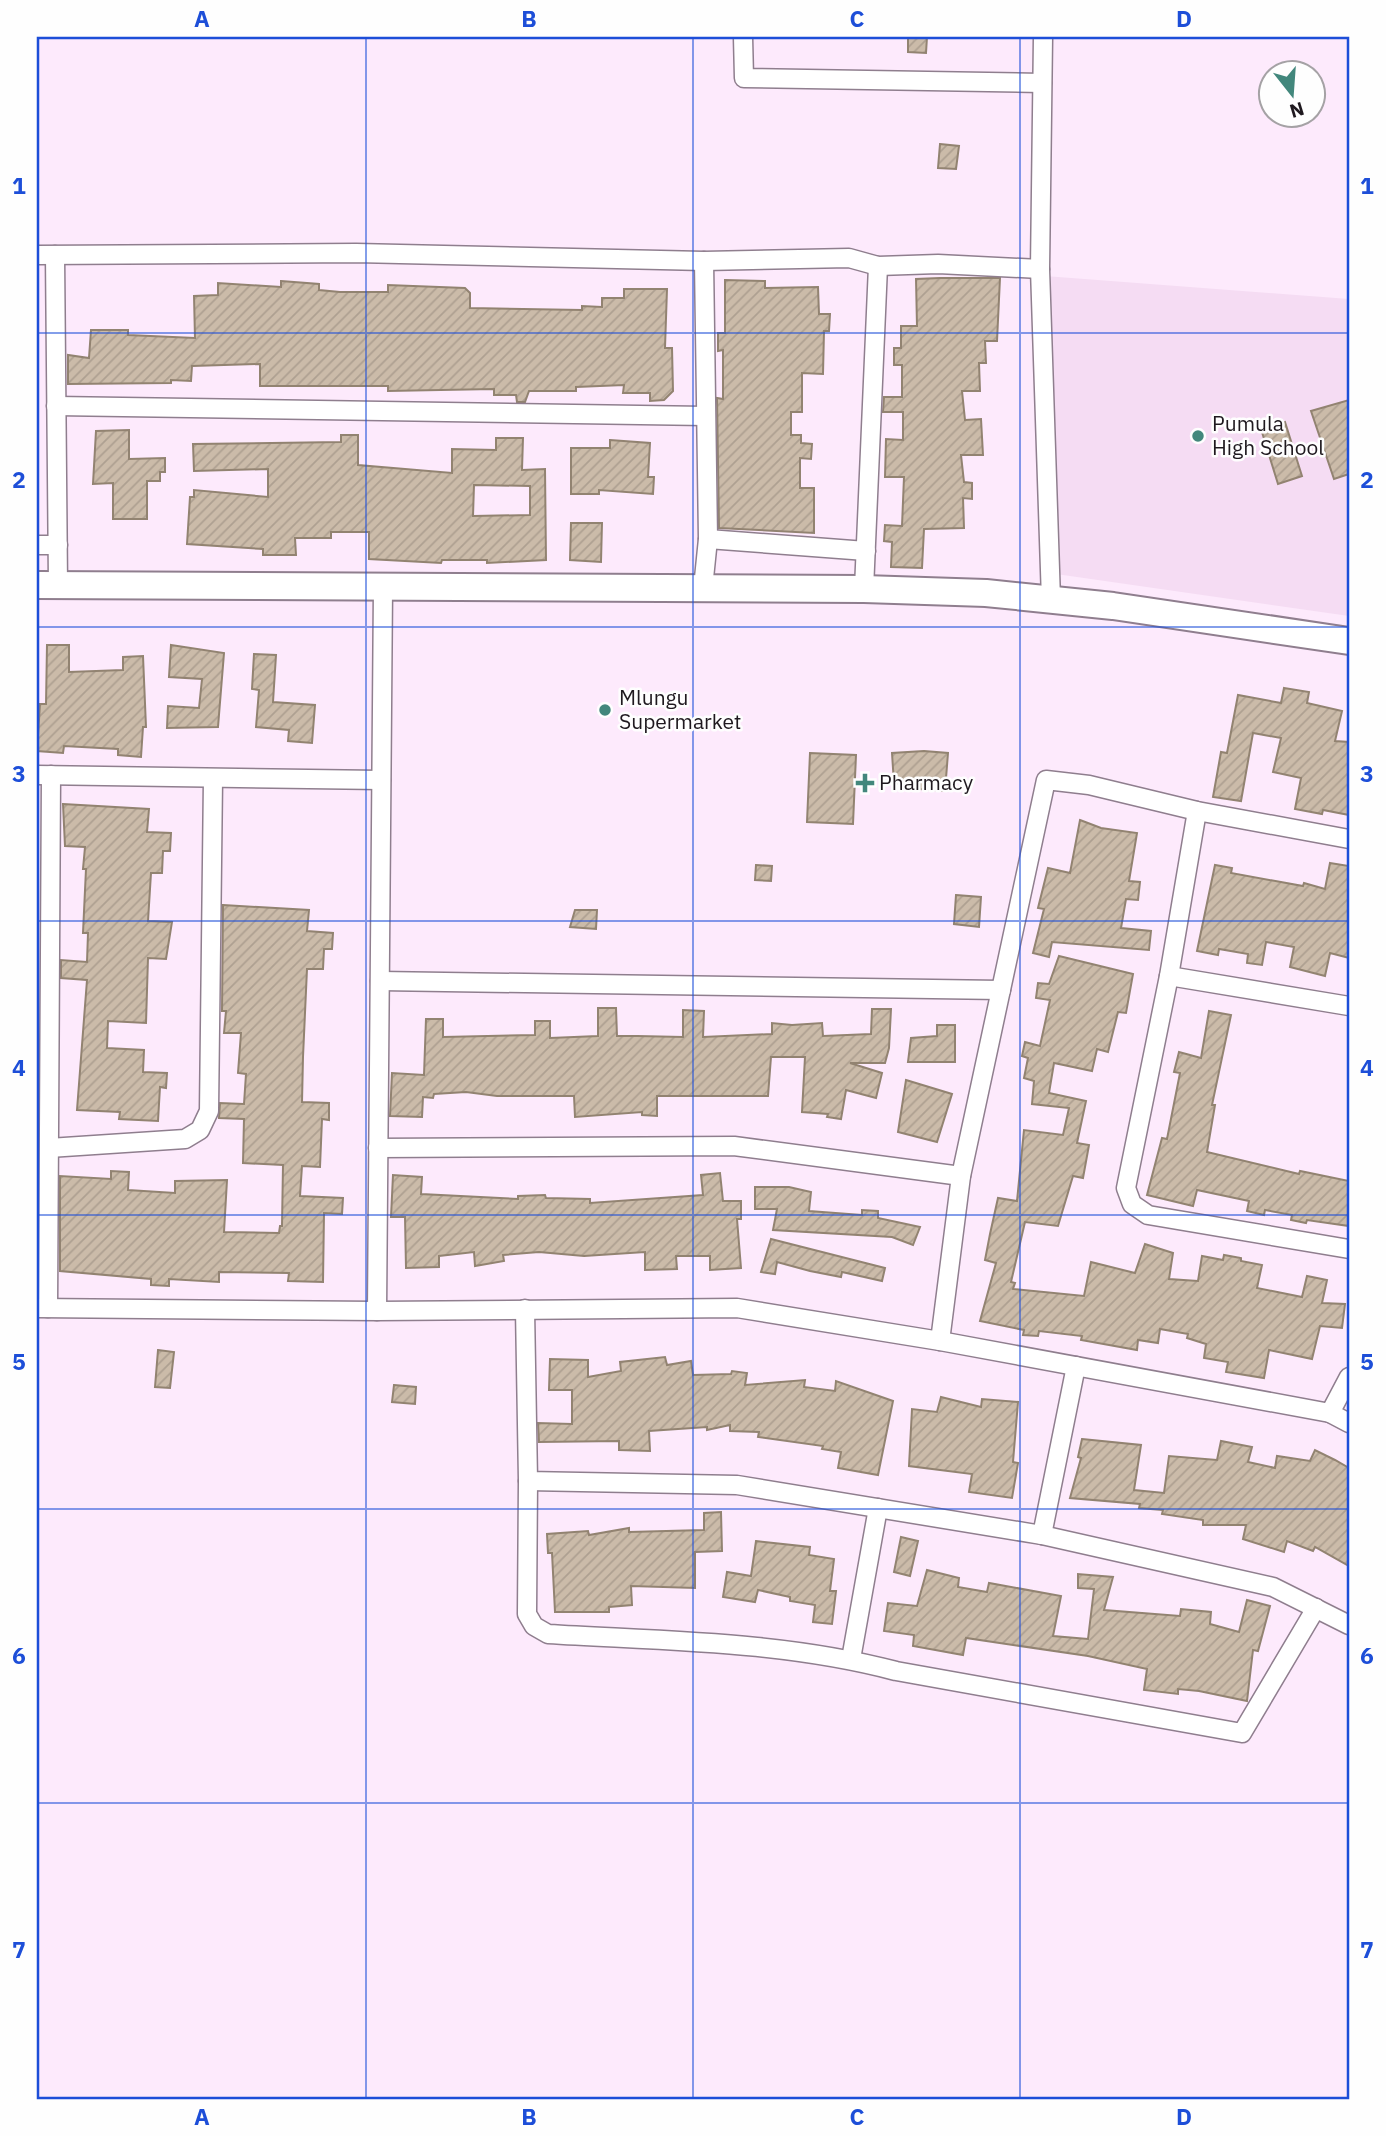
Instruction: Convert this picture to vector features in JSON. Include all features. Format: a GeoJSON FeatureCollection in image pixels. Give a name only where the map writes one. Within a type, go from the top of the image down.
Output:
{"type":"FeatureCollection","features":[{"type":"Feature","properties":{"kind":"street"},"geometry":{"type":"LineString","coordinates":[[743,37],[744,78],[1042,83]]}},
{"type":"Feature","properties":{"kind":"street"},"geometry":{"type":"LineString","coordinates":[[1043,37],[1040,269],[1051,600]]}},
{"type":"Feature","properties":{"kind":"street"},"geometry":{"type":"LineString","coordinates":[[37,255],[356,253],[704,261],[849,258],[878,266],[938,264],[1040,269]]}},
{"type":"Feature","properties":{"kind":"street"},"geometry":{"type":"LineString","coordinates":[[55,255],[58,545],[48,585],[864,589],[986,593],[1113,606],[1349,641]]}},
{"type":"Feature","properties":{"kind":"street"},"geometry":{"type":"LineString","coordinates":[[703,588],[708,539],[704,261]]}},
{"type":"Feature","properties":{"kind":"street"},"geometry":{"type":"LineString","coordinates":[[864,589],[878,266]]}},
{"type":"Feature","properties":{"kind":"street"},"geometry":{"type":"LineString","coordinates":[[56,406],[706,416]]}},
{"type":"Feature","properties":{"kind":"street"},"geometry":{"type":"LineString","coordinates":[[708,539],[866,551]]}},
{"type":"Feature","properties":{"kind":"street"},"geometry":{"type":"LineString","coordinates":[[37,545],[58,545]]}},
{"type":"Feature","properties":{"kind":"street"},"geometry":{"type":"LineString","coordinates":[[377,1311],[383,587]]}},
{"type":"Feature","properties":{"kind":"street"},"geometry":{"type":"LineString","coordinates":[[382,780],[44,775],[49,1148],[42,1308],[377,1311],[737,1308],[940,1341],[1330,1413],[1349,1423]]}},
{"type":"Feature","properties":{"kind":"street"},"geometry":{"type":"LineString","coordinates":[[49,1148],[185,1139],[200,1130],[209,1111],[213,779]]}},
{"type":"Feature","properties":{"kind":"street"},"geometry":{"type":"LineString","coordinates":[[940,1341],[961,1176],[1046,780],[1089,785],[1197,811],[1349,839]]}},
{"type":"Feature","properties":{"kind":"street"},"geometry":{"type":"LineString","coordinates":[[1197,811],[1169,976],[1126,1188],[1132,1204],[1148,1216],[1349,1248]]}},
{"type":"Feature","properties":{"kind":"street"},"geometry":{"type":"LineString","coordinates":[[1169,976],[1349,1006]]}},
{"type":"Feature","properties":{"kind":"street"},"geometry":{"type":"LineString","coordinates":[[380,981],[1001,990]]}},
{"type":"Feature","properties":{"kind":"street"},"geometry":{"type":"LineString","coordinates":[[378,1148],[734,1146],[961,1176]]}},
{"type":"Feature","properties":{"kind":"street"},"geometry":{"type":"LineString","coordinates":[[525,1309],[527,1614],[534,1626],[548,1633],[747,1646],[851,1659],[895,1671],[1242,1733],[1316,1608]]}},
{"type":"Feature","properties":{"kind":"street"},"geometry":{"type":"LineString","coordinates":[[1042,1535],[1076,1366]]}},
{"type":"Feature","properties":{"kind":"street"},"geometry":{"type":"LineString","coordinates":[[1330,1413],[1349,1377]]}},
{"type":"Feature","properties":{"kind":"street"},"geometry":{"type":"LineString","coordinates":[[528,1481],[737,1485],[1042,1535],[1225,1574],[1273,1587],[1349,1625]]}},
{"type":"Feature","properties":{"kind":"street"},"geometry":{"type":"LineString","coordinates":[[851,1659],[878,1508]]}},
{"type":"Feature","properties":{"kind":"shaded area","name":"Pumula High School"},"geometry":{"type":"Polygon","coordinates":[[[1045,276],[1349,299],[1349,616],[1049,573],[1045,276]]]}},
{"type":"Feature","properties":{"kind":"building"},"geometry":{"type":"Polygon","coordinates":[[[908,37],[927,37],[926,53],[908,52],[908,37]]]}},
{"type":"Feature","properties":{"kind":"building"},"geometry":{"type":"Polygon","coordinates":[[[940,144],[959,146],[956,169],[938,168],[940,144]]]}},
{"type":"Feature","properties":{"kind":"building"},"geometry":{"type":"Polygon","coordinates":[[[1000,278],[997,341],[985,341],[986,363],[979,363],[980,391],[962,391],[965,420],[981,419],[983,455],[961,455],[964,482],[972,483],[972,499],[963,498],[964,528],[924,529],[922,568],[891,567],[892,542],[884,541],[885,525],[902,526],[904,477],[885,477],[886,439],[903,440],[903,412],[883,412],[884,397],[902,397],[902,365],[894,365],[894,348],[901,348],[901,326],[917,326],[916,279],[1000,278]]]}},
{"type":"Feature","properties":{"kind":"building"},"geometry":{"type":"Polygon","coordinates":[[[725,280],[765,281],[765,288],[818,287],[819,314],[830,314],[829,331],[824,331],[823,374],[802,373],[802,412],[791,412],[791,435],[801,435],[801,443],[812,444],[811,459],[800,458],[800,488],[814,488],[814,533],[719,528],[717,398],[723,399],[723,350],[718,351],[718,333],[725,333],[725,280]]]}},
{"type":"Feature","properties":{"kind":"building"},"geometry":{"type":"Polygon","coordinates":[[[281,281],[319,284],[319,290],[340,292],[388,292],[388,285],[465,288],[470,293],[470,308],[582,310],[582,306],[602,307],[602,298],[624,298],[624,289],[667,289],[665,348],[672,348],[673,391],[664,400],[650,401],[650,393],[623,393],[624,385],[576,387],[576,391],[529,391],[525,402],[517,402],[516,395],[494,395],[494,389],[388,391],[388,386],[260,386],[260,364],[192,366],[191,381],[68,384],[68,355],[89,358],[91,330],[128,330],[128,335],[195,338],[194,296],[218,295],[218,283],[281,287],[281,281]]]}},
{"type":"Feature","properties":{"kind":"building"},"geometry":{"type":"Polygon","coordinates":[[[1349,400],[1349,474],[1334,479],[1311,411],[1349,400]]]}},
{"type":"Feature","properties":{"kind":"building"},"geometry":{"type":"Polygon","coordinates":[[[1285,422],[1302,476],[1278,484],[1261,429],[1285,422]]]}},
{"type":"Feature","properties":{"kind":"building"},"geometry":{"type":"Polygon","coordinates":[[[129,430],[129,459],[165,458],[165,472],[160,472],[160,481],[147,481],[147,519],[113,519],[113,483],[93,484],[96,431],[129,430]]]}},
{"type":"Feature","properties":{"kind":"building"},"geometry":{"type":"Polygon","coordinates":[[[341,435],[358,435],[358,465],[452,473],[452,449],[496,450],[496,438],[523,438],[522,470],[545,469],[546,560],[487,563],[487,560],[442,560],[441,563],[369,559],[369,532],[331,532],[331,538],[295,538],[296,555],[263,555],[263,549],[187,544],[190,497],[194,497],[194,490],[268,497],[268,469],[194,471],[193,444],[341,442],[341,435]],[[474,485],[473,516],[530,515],[530,486],[474,485]]]}},
{"type":"Feature","properties":{"kind":"building"},"geometry":{"type":"Polygon","coordinates":[[[610,440],[650,443],[648,477],[654,477],[653,494],[599,490],[599,494],[571,494],[571,448],[610,448],[610,440]]]}},
{"type":"Feature","properties":{"kind":"building"},"geometry":{"type":"Polygon","coordinates":[[[571,523],[602,523],[601,562],[570,560],[571,523]]]}},
{"type":"Feature","properties":{"kind":"building"},"geometry":{"type":"Polygon","coordinates":[[[47,645],[69,645],[69,672],[123,670],[123,657],[143,656],[146,727],[143,727],[141,757],[118,755],[118,749],[64,746],[63,753],[37,751],[40,704],[46,704],[47,645]]]}},
{"type":"Feature","properties":{"kind":"building"},"geometry":{"type":"Polygon","coordinates":[[[171,645],[224,653],[218,727],[167,728],[168,706],[199,708],[202,679],[169,677],[171,645]]]}},
{"type":"Feature","properties":{"kind":"building"},"geometry":{"type":"Polygon","coordinates":[[[254,654],[276,655],[273,702],[315,705],[312,743],[288,741],[289,730],[256,727],[259,690],[252,689],[254,654]]]}},
{"type":"Feature","properties":{"kind":"building"},"geometry":{"type":"Polygon","coordinates":[[[1284,688],[1309,692],[1307,703],[1342,711],[1335,741],[1349,742],[1349,815],[1295,809],[1301,778],[1273,772],[1281,738],[1253,733],[1241,801],[1213,797],[1221,752],[1227,753],[1238,695],[1281,703],[1284,688]]]}},
{"type":"Feature","properties":{"kind":"building"},"geometry":{"type":"Polygon","coordinates":[[[810,753],[856,755],[853,824],[807,822],[810,753]]]}},
{"type":"Feature","properties":{"kind":"building"},"geometry":{"type":"Polygon","coordinates":[[[892,753],[948,753],[945,791],[920,789],[920,783],[894,784],[892,753]]]}},
{"type":"Feature","properties":{"kind":"building"},"geometry":{"type":"Polygon","coordinates":[[[63,804],[149,809],[147,832],[171,833],[170,851],[163,851],[162,873],[151,873],[148,921],[172,922],[166,959],[148,958],[146,1023],[108,1021],[107,1048],[144,1050],[143,1072],[167,1073],[166,1088],[160,1087],[158,1121],[119,1119],[120,1112],[77,1110],[87,980],[61,978],[61,960],[87,962],[88,933],[83,933],[85,847],[65,846],[63,804]]]}},
{"type":"Feature","properties":{"kind":"building"},"geometry":{"type":"Polygon","coordinates":[[[1080,820],[1101,828],[1137,833],[1129,881],[1140,882],[1138,900],[1126,899],[1121,928],[1151,931],[1149,950],[1052,942],[1049,957],[1033,953],[1044,909],[1038,908],[1048,868],[1070,873],[1080,820]]]}},
{"type":"Feature","properties":{"kind":"building"},"geometry":{"type":"Polygon","coordinates":[[[1330,863],[1349,866],[1349,958],[1330,953],[1325,976],[1290,967],[1294,947],[1266,942],[1262,965],[1247,963],[1248,954],[1219,949],[1218,955],[1197,951],[1215,865],[1232,868],[1231,873],[1303,886],[1304,883],[1325,889],[1330,863]]]}},
{"type":"Feature","properties":{"kind":"building"},"geometry":{"type":"Polygon","coordinates":[[[756,865],[772,866],[771,881],[755,880],[756,865]]]}},
{"type":"Feature","properties":{"kind":"building"},"geometry":{"type":"Polygon","coordinates":[[[956,895],[981,897],[979,927],[954,924],[956,895]]]}},
{"type":"Feature","properties":{"kind":"building"},"geometry":{"type":"Polygon","coordinates":[[[223,905],[309,910],[307,931],[333,933],[332,949],[324,949],[323,969],[307,969],[303,1057],[302,1102],[329,1103],[329,1120],[322,1119],[320,1167],[302,1166],[300,1196],[343,1198],[342,1214],[324,1213],[323,1282],[288,1281],[289,1273],[219,1272],[219,1282],[169,1279],[169,1286],[151,1285],[151,1279],[60,1271],[60,1176],[111,1179],[111,1171],[129,1172],[128,1190],[175,1193],[175,1181],[227,1180],[224,1232],[279,1233],[282,1226],[283,1165],[243,1163],[244,1119],[219,1118],[220,1103],[244,1104],[246,1074],[238,1073],[241,1033],[224,1033],[226,1011],[222,1011],[223,905]]]}},
{"type":"Feature","properties":{"kind":"building"},"geometry":{"type":"Polygon","coordinates":[[[575,910],[597,910],[596,929],[570,927],[575,910]]]}},
{"type":"Feature","properties":{"kind":"building"},"geometry":{"type":"Polygon","coordinates":[[[1059,956],[1133,974],[1126,1013],[1118,1012],[1108,1052],[1097,1049],[1092,1071],[1054,1063],[1049,1093],[1086,1101],[1077,1143],[1089,1145],[1083,1178],[1073,1176],[1058,1226],[1025,1222],[1011,1282],[1015,1283],[1013,1289],[1084,1296],[1091,1262],[1135,1273],[1145,1244],[1173,1253],[1169,1279],[1198,1281],[1202,1256],[1223,1260],[1224,1255],[1241,1258],[1241,1261],[1262,1265],[1257,1288],[1302,1297],[1307,1276],[1327,1280],[1322,1303],[1345,1304],[1342,1328],[1320,1326],[1312,1359],[1269,1350],[1264,1378],[1226,1372],[1228,1362],[1204,1358],[1206,1344],[1187,1338],[1188,1334],[1160,1329],[1158,1343],[1138,1340],[1137,1350],[1081,1340],[1082,1336],[1039,1331],[1038,1336],[1023,1335],[1024,1330],[980,1321],[996,1263],[985,1260],[998,1198],[1017,1201],[1024,1130],[1063,1135],[1069,1108],[1032,1104],[1034,1081],[1024,1078],[1028,1058],[1022,1056],[1025,1042],[1040,1046],[1050,1000],[1036,998],[1038,983],[1049,984],[1059,956]]]}},
{"type":"Feature","properties":{"kind":"building"},"geometry":{"type":"Polygon","coordinates":[[[598,1008],[616,1008],[617,1036],[683,1037],[683,1010],[704,1011],[703,1037],[772,1034],[772,1023],[822,1023],[823,1036],[871,1034],[872,1009],[891,1009],[889,1048],[885,1063],[850,1063],[882,1073],[876,1098],[846,1090],[841,1119],[827,1117],[828,1114],[802,1112],[805,1057],[771,1057],[768,1096],[657,1096],[657,1116],[642,1115],[642,1112],[575,1117],[574,1096],[497,1096],[466,1092],[434,1094],[433,1098],[423,1097],[422,1117],[390,1116],[392,1073],[424,1075],[426,1019],[443,1019],[443,1037],[535,1035],[535,1021],[550,1021],[550,1038],[598,1036],[598,1008]]]}},
{"type":"Feature","properties":{"kind":"building"},"geometry":{"type":"Polygon","coordinates":[[[1209,1011],[1231,1015],[1212,1105],[1215,1105],[1207,1152],[1299,1174],[1300,1171],[1349,1181],[1349,1226],[1307,1220],[1306,1223],[1291,1220],[1292,1215],[1265,1210],[1264,1215],[1247,1211],[1249,1201],[1197,1190],[1193,1206],[1147,1195],[1162,1138],[1167,1139],[1180,1073],[1174,1072],[1179,1052],[1201,1058],[1209,1011]]]}},
{"type":"Feature","properties":{"kind":"building"},"geometry":{"type":"Polygon","coordinates":[[[937,1025],[955,1025],[955,1062],[908,1062],[911,1038],[937,1036],[937,1025]]]}},
{"type":"Feature","properties":{"kind":"building"},"geometry":{"type":"Polygon","coordinates":[[[906,1080],[952,1094],[937,1142],[898,1132],[906,1080]]]}},
{"type":"Feature","properties":{"kind":"building"},"geometry":{"type":"Polygon","coordinates":[[[720,1173],[723,1201],[741,1201],[741,1219],[737,1219],[741,1268],[710,1270],[710,1256],[676,1256],[677,1269],[645,1270],[645,1252],[584,1256],[539,1252],[503,1255],[504,1261],[475,1266],[474,1252],[439,1256],[439,1267],[406,1268],[405,1217],[391,1217],[393,1175],[422,1177],[421,1194],[518,1199],[518,1196],[545,1195],[546,1198],[590,1199],[590,1203],[703,1195],[701,1175],[720,1173]]]}},
{"type":"Feature","properties":{"kind":"building"},"geometry":{"type":"Polygon","coordinates":[[[755,1187],[789,1187],[811,1192],[809,1211],[862,1215],[862,1210],[878,1211],[878,1218],[920,1227],[913,1245],[892,1237],[773,1230],[777,1209],[755,1209],[755,1187]]]}},
{"type":"Feature","properties":{"kind":"building"},"geometry":{"type":"Polygon","coordinates":[[[771,1239],[885,1268],[882,1281],[842,1272],[841,1277],[777,1262],[775,1274],[761,1272],[771,1239]]]}},
{"type":"Feature","properties":{"kind":"building"},"geometry":{"type":"Polygon","coordinates":[[[158,1350],[174,1352],[170,1388],[155,1387],[158,1350]]]}},
{"type":"Feature","properties":{"kind":"building"},"geometry":{"type":"Polygon","coordinates":[[[665,1357],[667,1365],[691,1361],[693,1375],[731,1374],[732,1371],[747,1373],[745,1385],[805,1380],[804,1387],[835,1391],[836,1381],[893,1401],[878,1475],[838,1468],[841,1452],[822,1449],[823,1446],[758,1437],[759,1432],[730,1431],[730,1425],[707,1430],[707,1427],[649,1431],[650,1451],[619,1450],[619,1441],[539,1442],[538,1423],[572,1424],[572,1390],[549,1390],[550,1359],[588,1360],[588,1377],[621,1371],[620,1362],[665,1357]]]}},
{"type":"Feature","properties":{"kind":"building"},"geometry":{"type":"Polygon","coordinates":[[[394,1385],[416,1387],[415,1404],[392,1402],[394,1385]]]}},
{"type":"Feature","properties":{"kind":"building"},"geometry":{"type":"Polygon","coordinates":[[[941,1397],[981,1407],[982,1399],[1018,1402],[1013,1462],[1018,1463],[1012,1498],[969,1492],[972,1474],[909,1466],[912,1409],[937,1412],[941,1397]]]}},
{"type":"Feature","properties":{"kind":"building"},"geometry":{"type":"Polygon","coordinates":[[[1082,1439],[1141,1445],[1134,1490],[1164,1493],[1169,1456],[1217,1460],[1221,1441],[1252,1447],[1248,1462],[1275,1468],[1277,1456],[1310,1461],[1315,1450],[1349,1468],[1349,1566],[1315,1547],[1313,1551],[1287,1541],[1284,1552],[1243,1539],[1246,1525],[1203,1525],[1203,1520],[1162,1514],[1163,1510],[1139,1508],[1140,1504],[1070,1498],[1081,1458],[1078,1457],[1082,1439]]]}},
{"type":"Feature","properties":{"kind":"building"},"geometry":{"type":"Polygon","coordinates":[[[721,1512],[722,1551],[695,1552],[695,1588],[631,1586],[632,1605],[609,1607],[609,1612],[555,1612],[552,1553],[548,1553],[547,1534],[588,1531],[589,1535],[629,1528],[629,1532],[704,1530],[704,1513],[721,1512]]]}},
{"type":"Feature","properties":{"kind":"building"},"geometry":{"type":"Polygon","coordinates":[[[901,1537],[918,1541],[910,1576],[894,1572],[901,1537]]]}},
{"type":"Feature","properties":{"kind":"building"},"geometry":{"type":"Polygon","coordinates":[[[756,1541],[810,1547],[809,1555],[834,1559],[830,1591],[836,1591],[832,1624],[813,1622],[815,1605],[790,1601],[790,1597],[758,1590],[755,1602],[723,1597],[727,1572],[751,1576],[756,1541]]]}},
{"type":"Feature","properties":{"kind":"building"},"geometry":{"type":"Polygon","coordinates":[[[927,1570],[959,1578],[958,1587],[987,1592],[989,1583],[1061,1596],[1053,1636],[1088,1639],[1094,1589],[1078,1588],[1078,1574],[1113,1577],[1104,1610],[1180,1616],[1181,1609],[1211,1612],[1210,1624],[1239,1632],[1247,1600],[1270,1606],[1258,1651],[1253,1650],[1247,1701],[1199,1691],[1178,1689],[1178,1694],[1144,1690],[1147,1669],[1088,1656],[966,1638],[963,1655],[913,1646],[914,1635],[884,1631],[888,1603],[917,1606],[927,1570]]]}},
{"type":"Feature","properties":{"kind":"place","name":"Pumula High School"},"geometry":{"type":"Point","coordinates":[1198,436]}},
{"type":"Feature","properties":{"kind":"place","name":"Mlungu Supermarket"},"geometry":{"type":"Point","coordinates":[605,710]}},
{"type":"Feature","properties":{"kind":"place","name":"Pharmacy"},"geometry":{"type":"Point","coordinates":[865,783]}}]}
